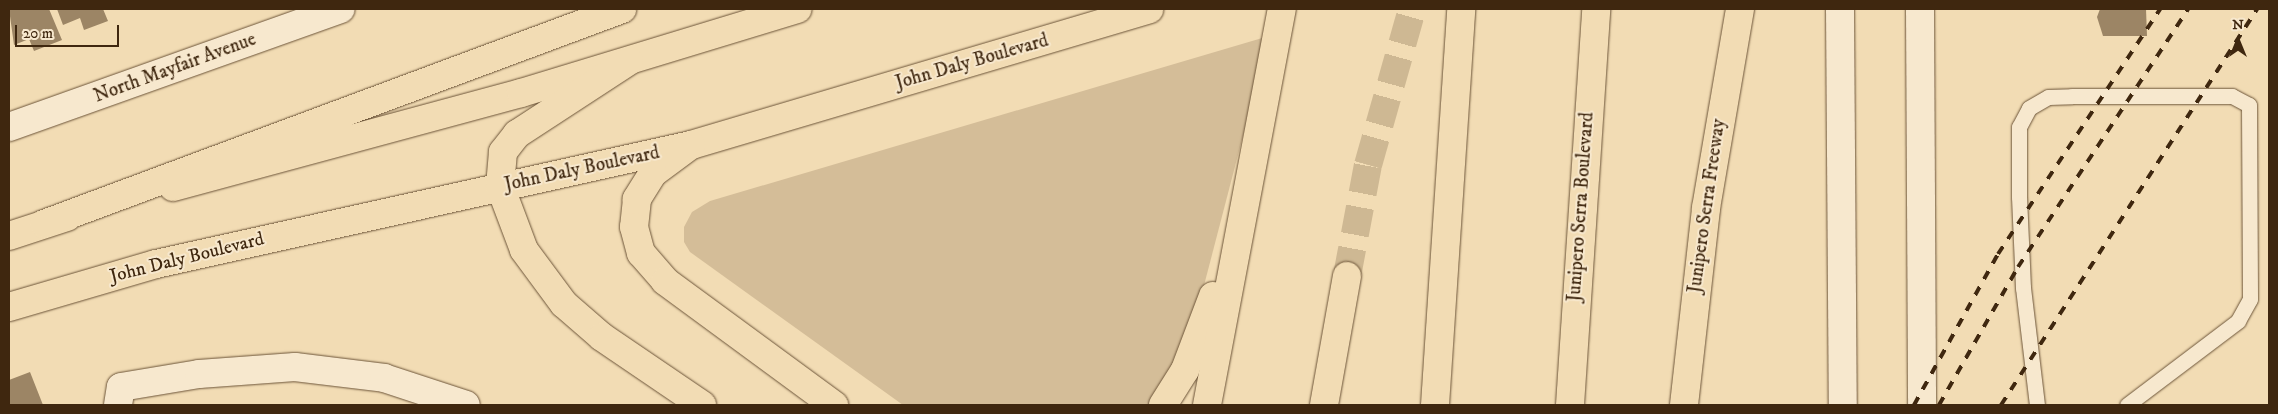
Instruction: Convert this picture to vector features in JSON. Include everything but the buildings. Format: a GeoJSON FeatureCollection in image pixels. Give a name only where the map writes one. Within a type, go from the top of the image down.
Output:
{"type":"FeatureCollection","features":[{"type":"Feature","properties":{"kind":"main road","name":"North Mayfair Avenue"},"geometry":{"type":"LineString","coordinates":[[9,127],[341,9]]}},
{"type":"Feature","properties":{"kind":"main road"},"geometry":{"type":"LineString","coordinates":[[9,236],[622,9]]}},
{"type":"Feature","properties":{"kind":"main road"},"geometry":{"type":"LineString","coordinates":[[44,224],[629,61],[798,9]]}},
{"type":"Feature","properties":{"kind":"main road","name":"John Daly Boulevard"},"geometry":{"type":"LineString","coordinates":[[9,307],[156,264],[691,145],[1149,9]]}},
{"type":"Feature","properties":{"kind":"main road"},"geometry":{"type":"LineString","coordinates":[[1435,405],[1461,9]]}},
{"type":"Feature","properties":{"kind":"main road","name":"Junipero Serra Boulevard"},"geometry":{"type":"LineString","coordinates":[[1570,405],[1596,9]]}},
{"type":"Feature","properties":{"kind":"main road","name":"Junipero Serra Freeway"},"geometry":{"type":"LineString","coordinates":[[1684,405],[1706,208],[1740,9]]}},
{"type":"Feature","properties":{"kind":"main road"},"geometry":{"type":"LineString","coordinates":[[1840,9],[1843,405]]}},
{"type":"Feature","properties":{"kind":"main road"},"geometry":{"type":"LineString","coordinates":[[1920,9],[1922,405]]}},
{"type":"Feature","properties":{"kind":"main road"},"geometry":{"type":"LineString","coordinates":[[1163,405],[1185,370],[1206,318],[1280,21]]}},
{"type":"Feature","properties":{"kind":"main road"},"geometry":{"type":"LineString","coordinates":[[1206,405],[1280,21]]}},
{"type":"Feature","properties":{"kind":"main road"},"geometry":{"type":"LineString","coordinates":[[629,61],[517,134],[503,152],[500,186],[524,250],[564,304],[602,337],[702,405]]}},
{"type":"Feature","properties":{"kind":"main road"},"geometry":{"type":"LineString","coordinates":[[691,145],[652,173],[637,199],[634,227],[641,253],[665,281],[834,405]]}},
{"type":"Feature","properties":{"kind":"main road"},"geometry":{"type":"LineString","coordinates":[[1324,405],[1347,276]]}},
{"type":"Feature","properties":{"kind":"main road"},"geometry":{"type":"LineString","coordinates":[[118,405],[121,387],[199,374],[295,366],[384,378],[461,404]]}},
{"type":"Feature","properties":{"kind":"lane"},"geometry":{"type":"LineString","coordinates":[[2037,405],[2023,288],[2019,197],[2019,127],[2029,108],[2048,97],[2232,96],[2248,105],[2250,299],[2238,321],[2127,405]]}},
{"type":"Feature","properties":{"kind":"shaded area"},"geometry":{"type":"Polygon","coordinates":[[[1269,36],[1189,343],[1167,386],[1149,405],[903,405],[690,252],[684,242],[684,227],[692,212],[710,201],[1269,36]]]}},
{"type":"Feature","properties":{"kind":"tunnel"},"geometry":{"type":"LineString","coordinates":[[1347,276],[1368,165],[1412,9]]}},
{"type":"Feature","properties":{"kind":"railway"},"geometry":{"type":"LineString","coordinates":[[1914,405],[1998,254],[2160,9]]}},
{"type":"Feature","properties":{"kind":"railway"},"geometry":{"type":"LineString","coordinates":[[1939,405],[2018,267],[2188,9]]}},
{"type":"Feature","properties":{"kind":"railway"},"geometry":{"type":"LineString","coordinates":[[2001,405],[2257,9]]}}]}
